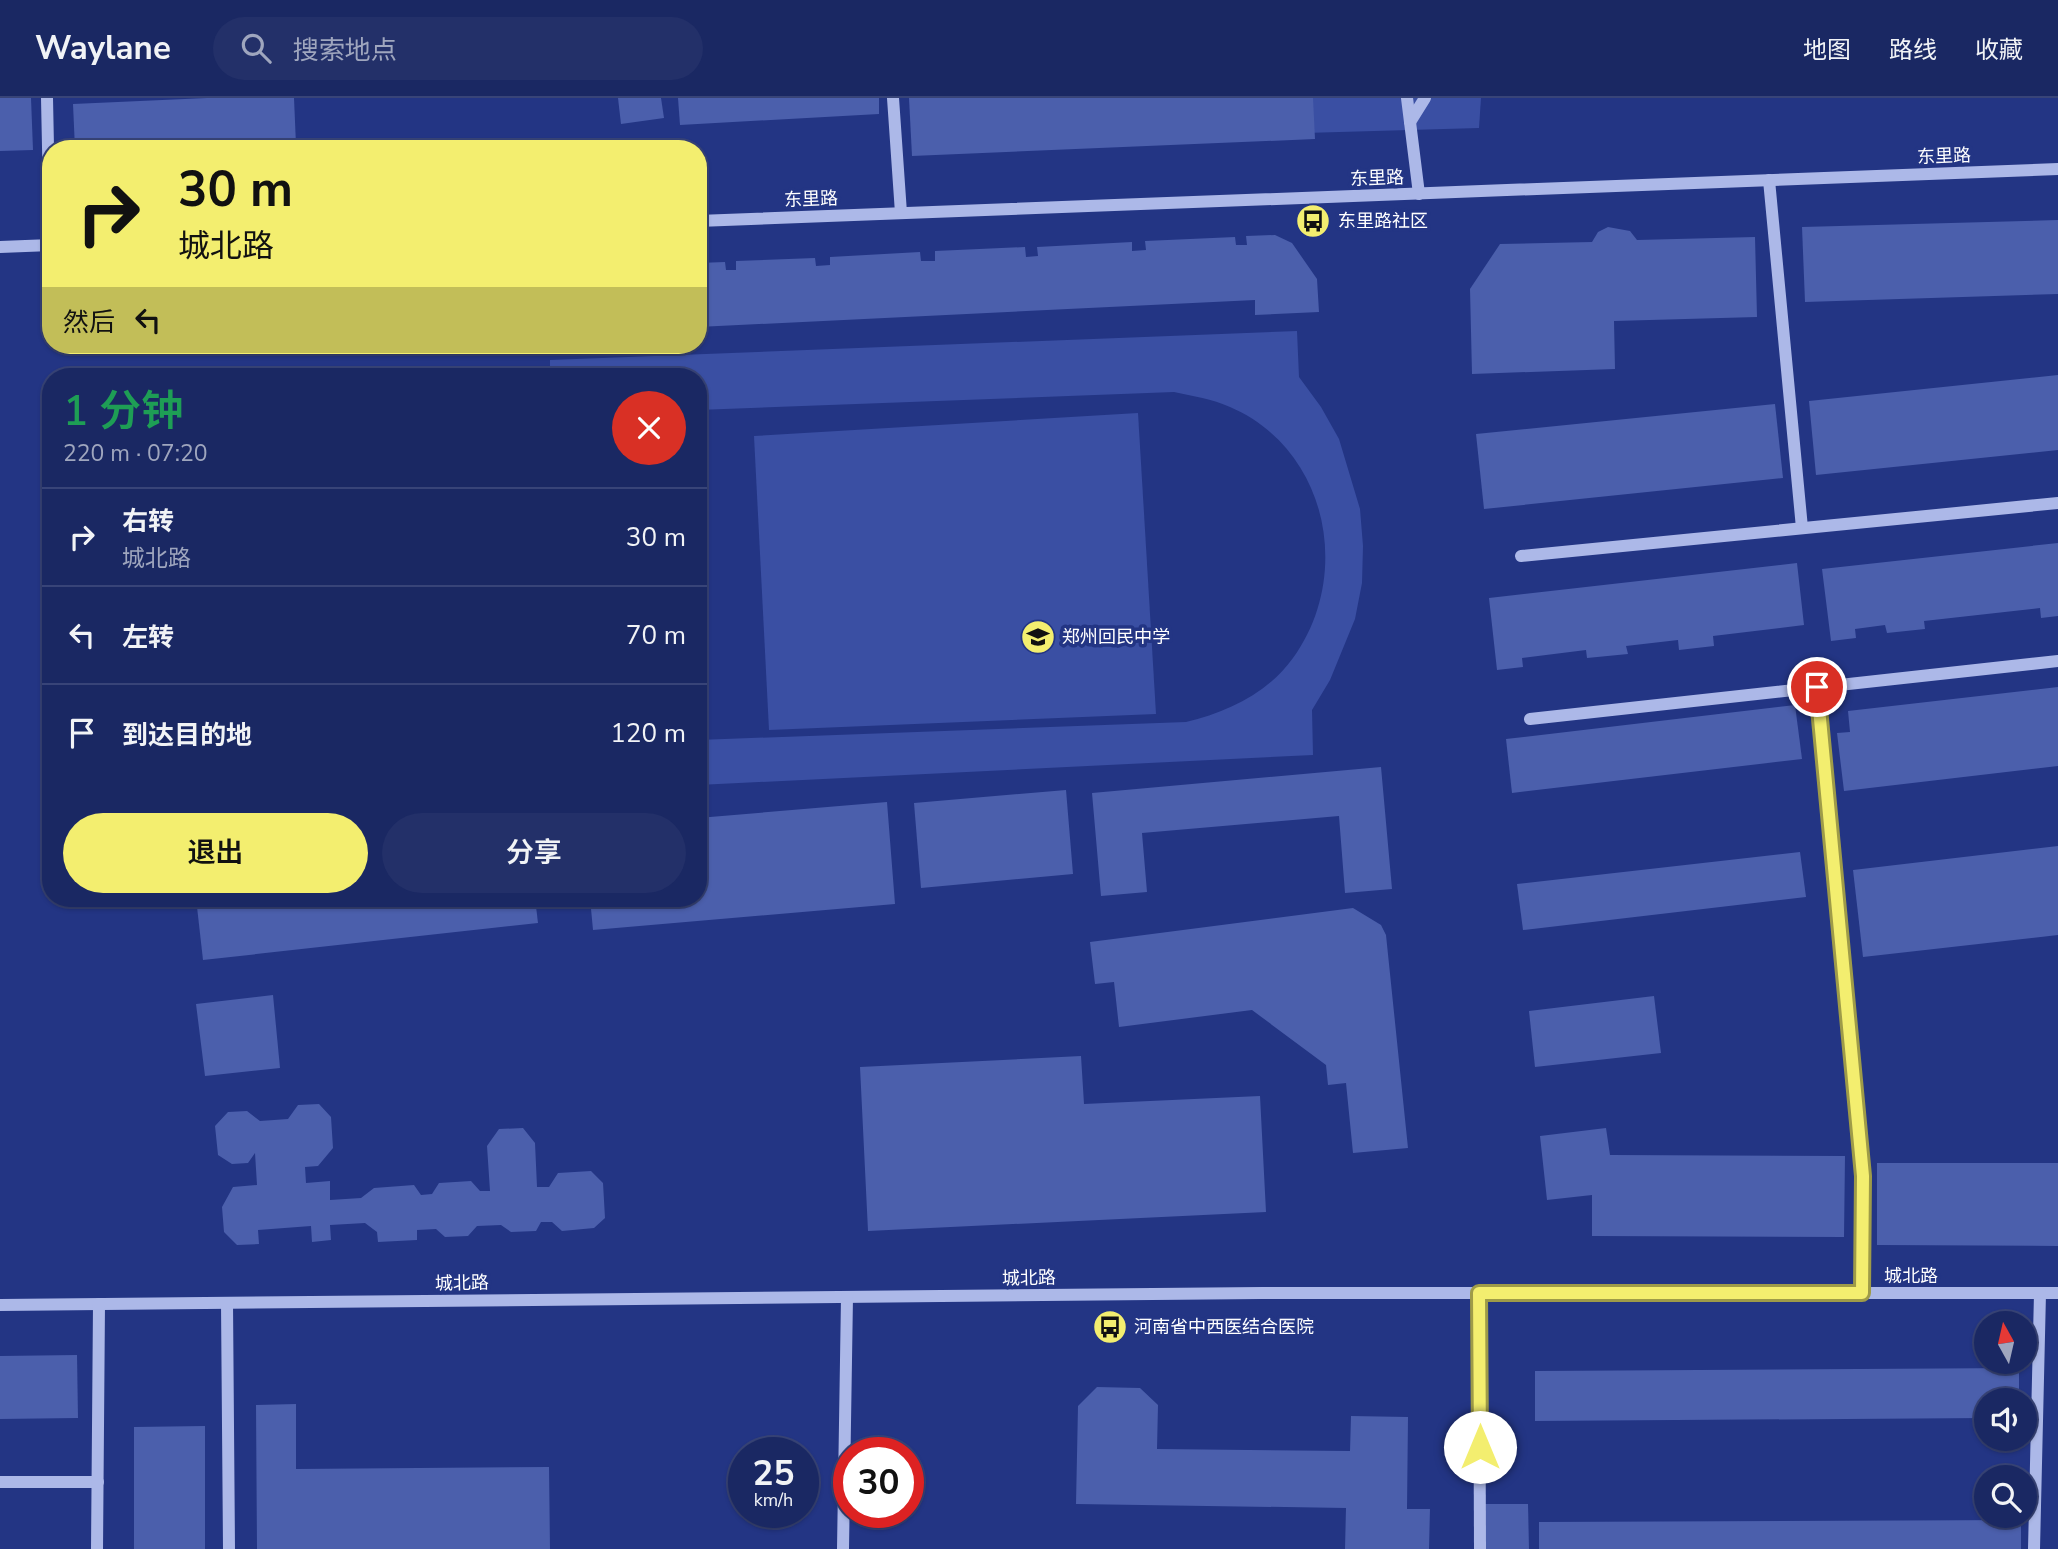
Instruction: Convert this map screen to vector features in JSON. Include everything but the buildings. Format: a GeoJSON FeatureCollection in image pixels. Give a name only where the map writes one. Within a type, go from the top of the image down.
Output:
{"type":"FeatureCollection","features":[{"type":"Feature","properties":{"kind":"street"},"geometry":{"type":"LineString","coordinates":[[47,98],[48,140]]}},
{"type":"Feature","properties":{"kind":"street"},"geometry":{"type":"LineString","coordinates":[[893,98],[901,213]]}},
{"type":"Feature","properties":{"kind":"street"},"geometry":{"type":"LineString","coordinates":[[1407,98],[1419,194]]}},
{"type":"Feature","properties":{"kind":"street"},"geometry":{"type":"LineString","coordinates":[[1410,122],[1425,98]]}},
{"type":"Feature","properties":{"kind":"street","name":"东里路"},"geometry":{"type":"LineString","coordinates":[[707,220],[2058,169]]}},
{"type":"Feature","properties":{"kind":"street"},"geometry":{"type":"LineString","coordinates":[[1769,180],[1802,528]]}},
{"type":"Feature","properties":{"kind":"street"},"geometry":{"type":"LineString","coordinates":[[0,247],[42,245]]}},
{"type":"Feature","properties":{"kind":"street"},"geometry":{"type":"LineString","coordinates":[[1521,556],[2058,503]]}},
{"type":"Feature","properties":{"kind":"street"},"geometry":{"type":"LineString","coordinates":[[1530,719],[2058,661]]}},
{"type":"Feature","properties":{"kind":"street"},"geometry":{"type":"LineString","coordinates":[[1817,687],[1863,1176],[1862,1293]]}},
{"type":"Feature","properties":{"kind":"street"},"geometry":{"type":"LineString","coordinates":[[1479,1293],[1480,1549]]}},
{"type":"Feature","properties":{"kind":"street","name":"城北路"},"geometry":{"type":"LineString","coordinates":[[0,1305],[1479,1293],[2058,1293]]}},
{"type":"Feature","properties":{"kind":"street"},"geometry":{"type":"LineString","coordinates":[[2034,1549],[2040,1293]]}},
{"type":"Feature","properties":{"kind":"street"},"geometry":{"type":"LineString","coordinates":[[843,1549],[847,1297]]}},
{"type":"Feature","properties":{"kind":"street"},"geometry":{"type":"LineString","coordinates":[[227,1303],[229,1549]]}},
{"type":"Feature","properties":{"kind":"street"},"geometry":{"type":"LineString","coordinates":[[97,1549],[99,1304]]}},
{"type":"Feature","properties":{"kind":"street"},"geometry":{"type":"LineString","coordinates":[[0,1482],[98,1482]]}},
{"type":"Feature","properties":{"kind":"shaded area"},"geometry":{"type":"Polygon","coordinates":[[[911,98],[1481,98],[1479,128],[915,144],[911,98]]]}},
{"type":"Feature","properties":{"kind":"shaded area"},"geometry":{"type":"Polygon","coordinates":[[[1297,331],[1299,377],[1321,407],[1339,439],[1360,509],[1363,546],[1362,583],[1355,619],[1330,680],[1312,710],[1313,755],[707,785],[707,740],[1186,722],[1216,713],[1259,691],[1283,671],[1293,658],[1312,625],[1322,590],[1325,553],[1321,517],[1309,483],[1290,452],[1263,426],[1230,407],[1202,398],[1174,392],[707,410],[707,368],[550,368],[550,360],[1297,331]]]}},
{"type":"Feature","properties":{"kind":"shaded area"},"geometry":{"type":"Polygon","coordinates":[[[1138,413],[1156,714],[769,730],[754,436],[1138,413]]]}},
{"type":"Feature","properties":{"kind":"place","name":"东里路社区"},"geometry":{"type":"Point","coordinates":[1313,221]}},
{"type":"Feature","properties":{"kind":"place","name":"郑州回民中学"},"geometry":{"type":"Point","coordinates":[1038,637]}},
{"type":"Feature","properties":{"kind":"place","name":"河南省中西医结合医院"},"geometry":{"type":"Point","coordinates":[1110,1327]}},
{"type":"Feature","properties":{"kind":"route"},"geometry":{"type":"LineString","coordinates":[[1480,1447],[1479,1293],[1862,1293],[1863,1176],[1817,687]]}}]}
